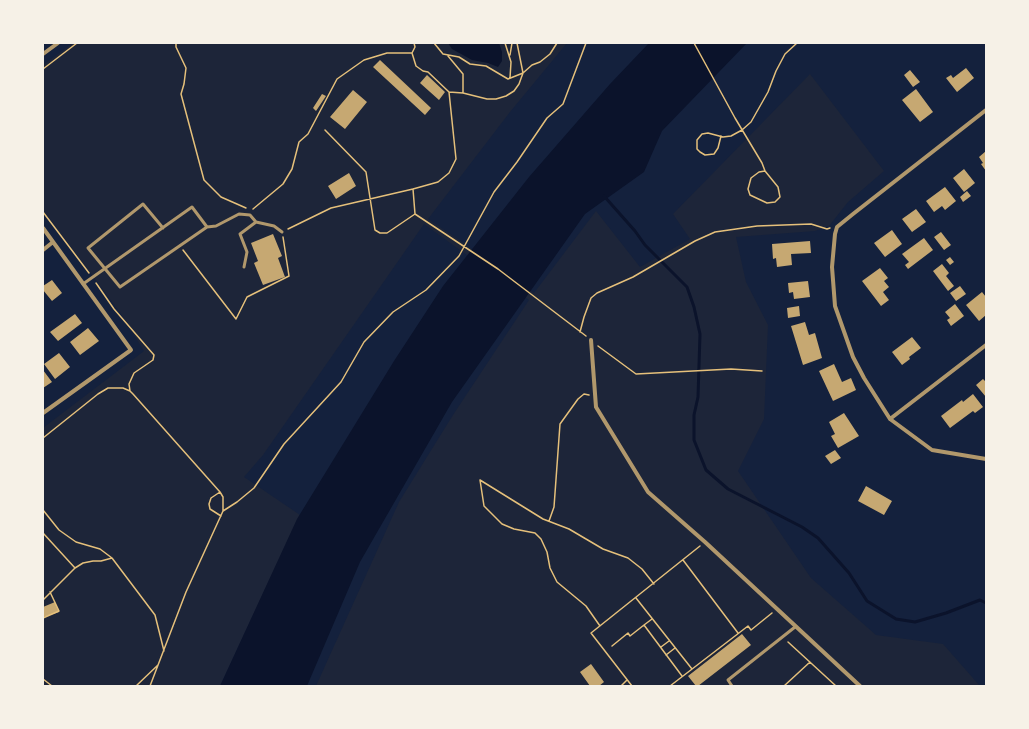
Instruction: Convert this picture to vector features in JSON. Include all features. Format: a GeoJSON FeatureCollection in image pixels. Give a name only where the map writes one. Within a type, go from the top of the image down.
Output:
{"type":"FeatureCollection","features":[{"type":"Feature","properties":{"kind":"street"},"geometry":{"type":"LineString","coordinates":[[43,54],[58,43]]}},
{"type":"Feature","properties":{"kind":"street"},"geometry":{"type":"LineString","coordinates":[[986,110],[838,227],[835,234],[832,267],[835,306],[853,357],[864,378],[890,419],[932,450],[986,460]]}},
{"type":"Feature","properties":{"kind":"street"},"geometry":{"type":"LineString","coordinates":[[43,228],[131,350],[43,413]]}},
{"type":"Feature","properties":{"kind":"street"},"geometry":{"type":"LineString","coordinates":[[43,250],[53,242]]}},
{"type":"Feature","properties":{"kind":"street"},"geometry":{"type":"LineString","coordinates":[[591,340],[596,407],[648,492],[705,542],[860,686]]}},
{"type":"Feature","properties":{"kind":"street"},"geometry":{"type":"LineString","coordinates":[[890,419],[986,345]]}},
{"type":"Feature","properties":{"kind":"lane"},"geometry":{"type":"LineString","coordinates":[[163,228],[143,204],[88,248],[120,287],[207,227],[216,226],[239,214],[250,215],[256,222],[274,226],[282,232]]}},
{"type":"Feature","properties":{"kind":"lane"},"geometry":{"type":"LineString","coordinates":[[83,284],[192,207],[207,227]]}},
{"type":"Feature","properties":{"kind":"lane"},"geometry":{"type":"LineString","coordinates":[[244,267],[247,252],[240,234],[256,222]]}},
{"type":"Feature","properties":{"kind":"lane"},"geometry":{"type":"LineString","coordinates":[[732,686],[728,680],[795,626]]}},
{"type":"Feature","properties":{"kind":"path"},"geometry":{"type":"LineString","coordinates":[[43,70],[77,43]]}},
{"type":"Feature","properties":{"kind":"path"},"geometry":{"type":"LineString","coordinates":[[176,43],[176,47],[186,68],[181,94],[204,180],[222,197],[247,208]]}},
{"type":"Feature","properties":{"kind":"path"},"geometry":{"type":"LineString","coordinates":[[414,43],[415,47],[412,54],[416,66],[422,71],[428,72],[449,92],[463,93],[487,99],[496,99],[506,96],[514,91],[519,84],[523,73],[517,43]]}},
{"type":"Feature","properties":{"kind":"path"},"geometry":{"type":"LineString","coordinates":[[434,43],[443,54],[458,57],[470,64],[486,66],[508,79],[523,73],[532,65],[540,62],[550,54],[557,43]]}},
{"type":"Feature","properties":{"kind":"path"},"geometry":{"type":"LineString","coordinates":[[505,43],[510,56]]}},
{"type":"Feature","properties":{"kind":"path"},"geometry":{"type":"LineString","coordinates":[[510,78],[510,56],[512,43]]}},
{"type":"Feature","properties":{"kind":"path"},"geometry":{"type":"LineString","coordinates":[[150,686],[186,592],[224,511],[254,488],[284,444],[341,382],[364,342],[393,312],[426,290],[459,256],[494,192],[517,162],[547,118],[563,104],[586,43]]}},
{"type":"Feature","properties":{"kind":"path"},"geometry":{"type":"LineString","coordinates":[[694,43],[735,118],[762,163],[765,171],[778,187],[780,197],[775,202],[767,203],[750,195],[748,189],[751,178],[759,172],[765,171]]}},
{"type":"Feature","properties":{"kind":"path"},"geometry":{"type":"LineString","coordinates":[[721,136],[718,148],[714,154],[705,155],[698,149],[697,140],[702,134],[708,133],[721,136],[731,136],[742,130],[751,122],[768,92],[776,70],[785,54],[797,43]]}},
{"type":"Feature","properties":{"kind":"path"},"geometry":{"type":"LineString","coordinates":[[252,210],[283,184],[292,169],[299,142],[308,134],[337,79],[364,60],[387,53],[412,54]]}},
{"type":"Feature","properties":{"kind":"path"},"geometry":{"type":"LineString","coordinates":[[447,55],[463,74],[463,93]]}},
{"type":"Feature","properties":{"kind":"path"},"geometry":{"type":"LineString","coordinates":[[180,245],[236,320],[247,297],[289,276],[282,232],[331,208],[438,182],[449,173],[456,159],[449,92]]}},
{"type":"Feature","properties":{"kind":"path"},"geometry":{"type":"LineString","coordinates":[[325,130],[366,172],[376,230],[380,234],[387,233],[415,214]]}},
{"type":"Feature","properties":{"kind":"path"},"geometry":{"type":"LineString","coordinates":[[413,189],[415,214]]}},
{"type":"Feature","properties":{"kind":"path"},"geometry":{"type":"LineString","coordinates":[[43,212],[93,278],[114,309],[154,355],[153,360],[134,373],[129,384],[130,391]]}},
{"type":"Feature","properties":{"kind":"path"},"geometry":{"type":"LineString","coordinates":[[415,214],[498,269],[636,374],[731,369],[762,371]]}},
{"type":"Feature","properties":{"kind":"path"},"geometry":{"type":"LineString","coordinates":[[580,332],[591,298],[597,293],[633,278],[715,232],[758,226],[810,224],[827,229],[838,227]]}},
{"type":"Feature","properties":{"kind":"path"},"geometry":{"type":"LineString","coordinates":[[43,438],[108,388],[123,388],[130,391],[220,492],[223,497],[224,511]]}},
{"type":"Feature","properties":{"kind":"path"},"geometry":{"type":"LineString","coordinates":[[548,521],[554,507],[560,424],[578,399],[584,394],[595,395]]}},
{"type":"Feature","properties":{"kind":"path"},"geometry":{"type":"LineString","coordinates":[[600,626],[586,606],[557,582],[550,568],[547,552],[541,539],[535,533],[514,529],[502,524],[484,506],[480,480],[543,519],[568,529],[603,549],[628,558],[642,569],[654,584]]}},
{"type":"Feature","properties":{"kind":"path"},"geometry":{"type":"LineString","coordinates":[[220,492],[211,498],[209,504],[210,509],[221,516]]}},
{"type":"Feature","properties":{"kind":"path"},"geometry":{"type":"LineString","coordinates":[[43,510],[58,530],[76,542],[100,549],[112,558],[155,615],[164,651]]}},
{"type":"Feature","properties":{"kind":"path"},"geometry":{"type":"LineString","coordinates":[[43,533],[75,568]]}},
{"type":"Feature","properties":{"kind":"path"},"geometry":{"type":"LineString","coordinates":[[632,686],[591,633],[705,542]]}},
{"type":"Feature","properties":{"kind":"path"},"geometry":{"type":"LineString","coordinates":[[43,600],[75,568],[83,563],[112,558]]}},
{"type":"Feature","properties":{"kind":"path"},"geometry":{"type":"LineString","coordinates":[[682,560],[738,634]]}},
{"type":"Feature","properties":{"kind":"path"},"geometry":{"type":"LineString","coordinates":[[43,618],[59,611],[50,592]]}},
{"type":"Feature","properties":{"kind":"path"},"geometry":{"type":"LineString","coordinates":[[636,598],[692,669]]}},
{"type":"Feature","properties":{"kind":"path"},"geometry":{"type":"LineString","coordinates":[[670,686],[748,626],[751,630],[777,610]]}},
{"type":"Feature","properties":{"kind":"path"},"geometry":{"type":"LineString","coordinates":[[612,646],[628,633],[630,636],[652,619]]}},
{"type":"Feature","properties":{"kind":"path"},"geometry":{"type":"LineString","coordinates":[[644,625],[682,676]]}},
{"type":"Feature","properties":{"kind":"path"},"geometry":{"type":"LineString","coordinates":[[786,640],[836,686]]}},
{"type":"Feature","properties":{"kind":"path"},"geometry":{"type":"LineString","coordinates":[[661,647],[669,641]]}},
{"type":"Feature","properties":{"kind":"path"},"geometry":{"type":"LineString","coordinates":[[666,655],[675,648]]}},
{"type":"Feature","properties":{"kind":"path"},"geometry":{"type":"LineString","coordinates":[[784,686],[810,662]]}},
{"type":"Feature","properties":{"kind":"path"},"geometry":{"type":"LineString","coordinates":[[136,686],[159,663]]}},
{"type":"Feature","properties":{"kind":"path"},"geometry":{"type":"LineString","coordinates":[[43,679],[52,686]]}},
{"type":"Feature","properties":{"kind":"path"},"geometry":{"type":"LineString","coordinates":[[621,686],[627,680]]}},
{"type":"Feature","properties":{"kind":"shaded area"},"geometry":{"type":"Polygon","coordinates":[[[73,43],[567,43],[510,112],[428,219],[534,293],[596,211],[640,267],[690,239],[673,214],[810,74],[884,171],[848,202],[829,226],[815,231],[736,237],[746,282],[768,325],[764,419],[738,471],[811,578],[876,635],[943,644],[980,686],[316,686],[399,502],[453,415],[529,300],[424,224],[263,455],[244,477],[300,515],[220,686],[43,686],[43,428],[144,351],[121,314],[43,210],[43,65],[73,43]]]}},
{"type":"Feature","properties":{"kind":"shaded area"},"geometry":{"type":"Polygon","coordinates":[[[448,43],[499,43],[502,52],[502,61],[498,67],[488,63],[472,60],[452,49],[448,43]]]}},
{"type":"Feature","properties":{"kind":"shaded area"},"geometry":{"type":"Polygon","coordinates":[[[649,43],[747,43],[662,131],[644,172],[585,214],[452,402],[360,562],[307,686],[220,686],[297,519],[394,361],[443,286],[529,177],[610,84],[649,43]]]}},
{"type":"Feature","properties":{"kind":"building"},"geometry":{"type":"Polygon","coordinates":[[[380,60],[431,108],[425,115],[373,67],[380,60]]]}},
{"type":"Feature","properties":{"kind":"building"},"geometry":{"type":"Polygon","coordinates":[[[966,68],[974,78],[957,92],[946,78],[951,75],[953,78],[966,68]]]}},
{"type":"Feature","properties":{"kind":"building"},"geometry":{"type":"Polygon","coordinates":[[[910,70],[920,82],[913,87],[904,75],[910,70]]]}},
{"type":"Feature","properties":{"kind":"building"},"geometry":{"type":"Polygon","coordinates":[[[427,75],[445,92],[439,100],[420,83],[427,75]]]}},
{"type":"Feature","properties":{"kind":"building"},"geometry":{"type":"Polygon","coordinates":[[[916,89],[933,112],[920,122],[902,100],[916,89]]]}},
{"type":"Feature","properties":{"kind":"building"},"geometry":{"type":"Polygon","coordinates":[[[353,90],[367,102],[345,129],[330,117],[353,90]]]}},
{"type":"Feature","properties":{"kind":"building"},"geometry":{"type":"Polygon","coordinates":[[[322,94],[326,96],[316,111],[313,108],[322,94]]]}},
{"type":"Feature","properties":{"kind":"building"},"geometry":{"type":"Polygon","coordinates":[[[986,151],[986,171],[981,164],[983,163],[979,157],[986,151]]]}},
{"type":"Feature","properties":{"kind":"building"},"geometry":{"type":"Polygon","coordinates":[[[964,169],[975,183],[964,192],[953,178],[964,169]]]}},
{"type":"Feature","properties":{"kind":"building"},"geometry":{"type":"Polygon","coordinates":[[[349,173],[356,186],[336,199],[328,186],[349,173]]]}},
{"type":"Feature","properties":{"kind":"building"},"geometry":{"type":"Polygon","coordinates":[[[945,187],[956,201],[945,210],[942,206],[934,212],[926,201],[945,187]]]}},
{"type":"Feature","properties":{"kind":"building"},"geometry":{"type":"Polygon","coordinates":[[[967,191],[971,196],[963,202],[960,197],[967,191]]]}},
{"type":"Feature","properties":{"kind":"building"},"geometry":{"type":"Polygon","coordinates":[[[916,209],[926,222],[912,232],[902,219],[916,209]]]}},
{"type":"Feature","properties":{"kind":"building"},"geometry":{"type":"Polygon","coordinates":[[[892,230],[902,244],[885,257],[874,243],[892,230]]]}},
{"type":"Feature","properties":{"kind":"building"},"geometry":{"type":"Polygon","coordinates":[[[941,232],[951,245],[944,250],[934,237],[941,232]]]}},
{"type":"Feature","properties":{"kind":"building"},"geometry":{"type":"Polygon","coordinates":[[[273,234],[282,256],[278,258],[285,277],[263,285],[254,263],[258,261],[251,243],[273,234]]]}},
{"type":"Feature","properties":{"kind":"building"},"geometry":{"type":"Polygon","coordinates":[[[924,238],[933,250],[908,269],[905,265],[909,262],[902,254],[924,238]]]}},
{"type":"Feature","properties":{"kind":"building"},"geometry":{"type":"Polygon","coordinates":[[[810,241],[811,253],[791,254],[792,265],[777,267],[776,258],[773,259],[772,244],[810,241]]]}},
{"type":"Feature","properties":{"kind":"building"},"geometry":{"type":"Polygon","coordinates":[[[950,257],[954,262],[950,265],[946,260],[950,257]]]}},
{"type":"Feature","properties":{"kind":"building"},"geometry":{"type":"Polygon","coordinates":[[[942,264],[949,273],[946,276],[954,286],[948,291],[933,271],[942,264]]]}},
{"type":"Feature","properties":{"kind":"building"},"geometry":{"type":"Polygon","coordinates":[[[880,268],[888,278],[884,281],[889,287],[883,292],[889,300],[881,306],[862,281],[880,268]]]}},
{"type":"Feature","properties":{"kind":"building"},"geometry":{"type":"Polygon","coordinates":[[[52,280],[62,293],[52,301],[43,290],[43,286],[52,280]]]}},
{"type":"Feature","properties":{"kind":"building"},"geometry":{"type":"Polygon","coordinates":[[[808,281],[810,297],[794,299],[793,292],[789,293],[788,283],[808,281]]]}},
{"type":"Feature","properties":{"kind":"building"},"geometry":{"type":"Polygon","coordinates":[[[960,286],[966,294],[956,301],[950,293],[960,286]]]}},
{"type":"Feature","properties":{"kind":"building"},"geometry":{"type":"Polygon","coordinates":[[[982,292],[986,297],[986,315],[979,321],[966,305],[982,292]]]}},
{"type":"Feature","properties":{"kind":"building"},"geometry":{"type":"Polygon","coordinates":[[[955,304],[964,316],[951,326],[947,320],[950,318],[945,312],[955,304]]]}},
{"type":"Feature","properties":{"kind":"building"},"geometry":{"type":"Polygon","coordinates":[[[799,306],[800,316],[788,318],[787,308],[799,306]]]}},
{"type":"Feature","properties":{"kind":"building"},"geometry":{"type":"Polygon","coordinates":[[[75,314],[82,323],[58,341],[50,332],[75,314]]]}},
{"type":"Feature","properties":{"kind":"building"},"geometry":{"type":"Polygon","coordinates":[[[805,322],[809,335],[815,333],[822,358],[803,365],[791,326],[805,322]]]}},
{"type":"Feature","properties":{"kind":"building"},"geometry":{"type":"Polygon","coordinates":[[[88,328],[99,341],[80,355],[70,342],[88,328]]]}},
{"type":"Feature","properties":{"kind":"building"},"geometry":{"type":"Polygon","coordinates":[[[912,337],[921,348],[909,357],[910,359],[902,365],[892,352],[912,337]]]}},
{"type":"Feature","properties":{"kind":"building"},"geometry":{"type":"Polygon","coordinates":[[[59,353],[70,367],[55,379],[44,364],[59,353]]]}},
{"type":"Feature","properties":{"kind":"building"},"geometry":{"type":"Polygon","coordinates":[[[834,364],[842,382],[851,378],[856,390],[833,401],[819,371],[834,364]]]}},
{"type":"Feature","properties":{"kind":"building"},"geometry":{"type":"Polygon","coordinates":[[[43,370],[52,382],[43,388],[43,370]]]}},
{"type":"Feature","properties":{"kind":"building"},"geometry":{"type":"Polygon","coordinates":[[[983,379],[986,382],[986,397],[976,385],[983,379]]]}},
{"type":"Feature","properties":{"kind":"building"},"geometry":{"type":"Polygon","coordinates":[[[973,394],[983,407],[975,413],[973,411],[950,428],[941,416],[962,400],[963,402],[973,394]]]}},
{"type":"Feature","properties":{"kind":"building"},"geometry":{"type":"Polygon","coordinates":[[[844,413],[859,436],[838,448],[831,436],[835,434],[829,422],[844,413]]]}},
{"type":"Feature","properties":{"kind":"building"},"geometry":{"type":"Polygon","coordinates":[[[835,450],[841,458],[831,464],[825,456],[835,450]]]}},
{"type":"Feature","properties":{"kind":"building"},"geometry":{"type":"Polygon","coordinates":[[[866,486],[892,501],[884,515],[858,501],[866,486]]]}},
{"type":"Feature","properties":{"kind":"building"},"geometry":{"type":"Polygon","coordinates":[[[55,602],[59,612],[44,617],[43,607],[55,602]]]}},
{"type":"Feature","properties":{"kind":"building"},"geometry":{"type":"Polygon","coordinates":[[[742,634],[751,645],[696,686],[688,676],[742,634]]]}},
{"type":"Feature","properties":{"kind":"building"},"geometry":{"type":"Polygon","coordinates":[[[591,664],[604,682],[599,686],[590,686],[580,672],[591,664]]]}},
{"type":"Feature","properties":{"kind":"waterway"},"geometry":{"type":"LineString","coordinates":[[604,196],[635,231],[645,245],[687,287],[694,307],[700,334],[698,397],[694,415],[694,440],[706,470],[728,489],[802,527],[818,538],[849,573],[867,601],[896,619],[915,622],[946,613],[980,600],[986,603]]}}]}
